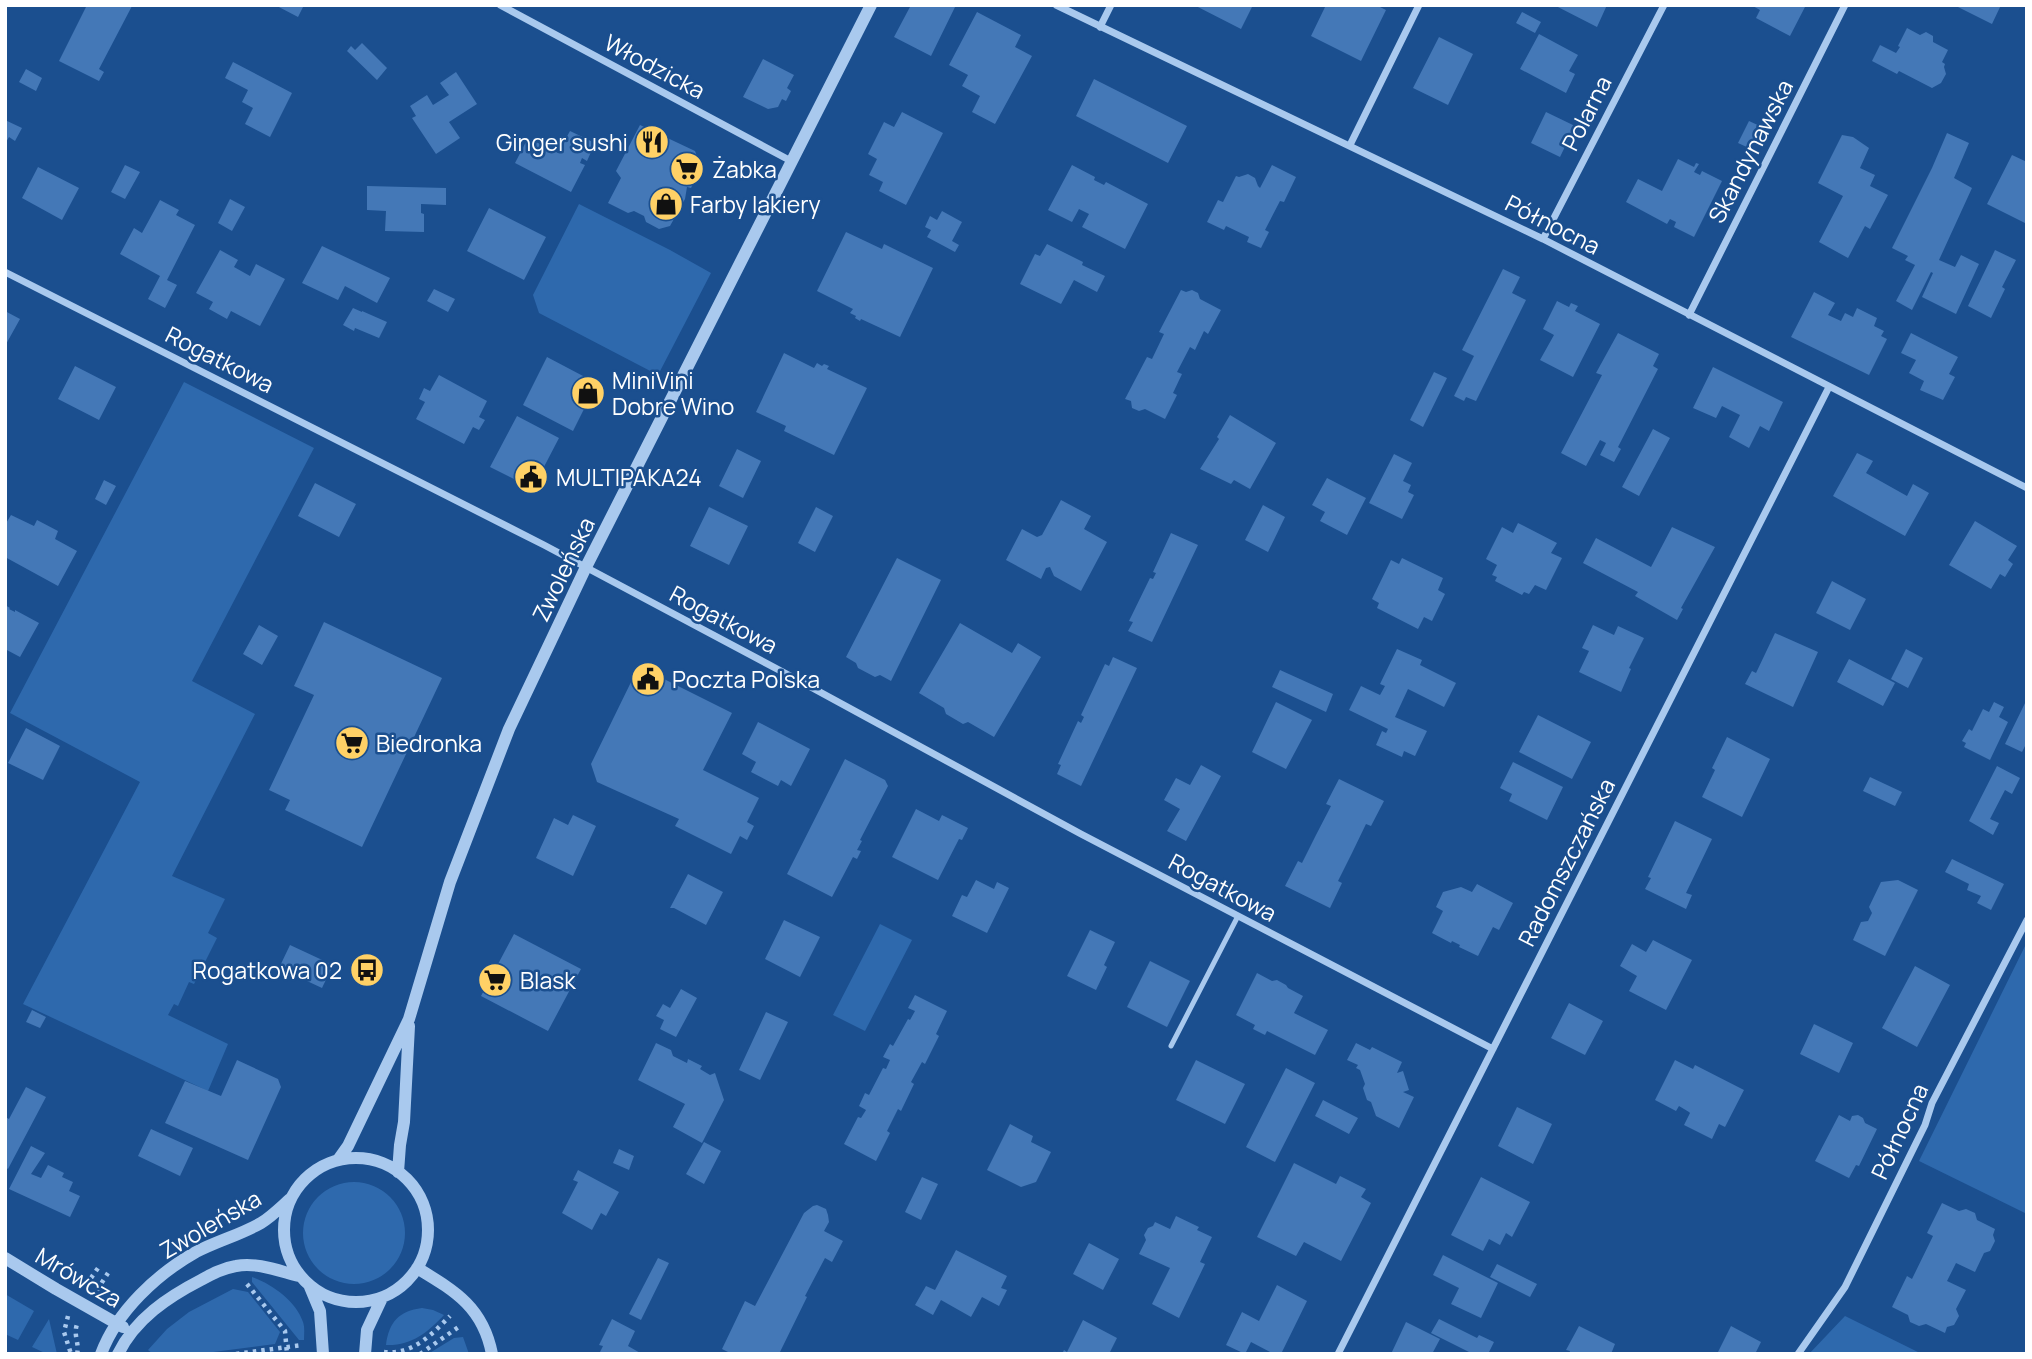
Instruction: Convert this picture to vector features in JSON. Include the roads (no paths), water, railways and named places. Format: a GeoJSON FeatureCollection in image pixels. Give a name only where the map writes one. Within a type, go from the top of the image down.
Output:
{"type":"FeatureCollection","features":[{"type":"Feature","properties":{"kind":"street","name":"Włodzicka"},"geometry":{"type":"LineString","coordinates":[[500,5],[791,161]]}},
{"type":"Feature","properties":{"kind":"street","name":"Zwoleńska"},"geometry":{"type":"LineString","coordinates":[[338,1160],[348,1146],[409,1019],[450,882],[503,743],[586,567],[871,5]]}},
{"type":"Feature","properties":{"kind":"street","name":"Północna"},"geometry":{"type":"LineString","coordinates":[[1056,5],[1543,239],[2027,488]]}},
{"type":"Feature","properties":{"kind":"street"},"geometry":{"type":"LineString","coordinates":[[1100,27],[1111,5]]}},
{"type":"Feature","properties":{"kind":"street"},"geometry":{"type":"LineString","coordinates":[[1350,145],[1419,5]]}},
{"type":"Feature","properties":{"kind":"street","name":"Polarna"},"geometry":{"type":"LineString","coordinates":[[1543,239],[1664,5]]}},
{"type":"Feature","properties":{"kind":"street","name":"Skandynawska"},"geometry":{"type":"LineString","coordinates":[[1689,315],[1845,5]]}},
{"type":"Feature","properties":{"kind":"street","name":"Rogatkowa"},"geometry":{"type":"LineString","coordinates":[[5,272],[586,567],[1081,834],[1493,1049]]}},
{"type":"Feature","properties":{"kind":"street","name":"Radomszczańska"},"geometry":{"type":"LineString","coordinates":[[1338,1354],[1829,387]]}},
{"type":"Feature","properties":{"kind":"street","name":"Północna"},"geometry":{"type":"LineString","coordinates":[[1798,1354],[1853,1272],[1925,1125],[1932,1103],[2027,920]]}},
{"type":"Feature","properties":{"kind":"street","name":"Zwoleńska"},"geometry":{"type":"LineString","coordinates":[[398,1171],[404,1122],[409,1019]]}},
{"type":"Feature","properties":{"kind":"street"},"geometry":{"type":"LineString","coordinates":[[354,1158],[384,1164],[398,1171],[416,1191],[427,1216],[425,1252],[417,1268],[405,1283],[382,1298],[354,1303],[338,1301],[310,1287],[299,1276],[289,1259],[283,1239],[284,1218],[290,1199],[302,1181],[319,1168],[338,1160],[354,1158]]}},
{"type":"Feature","properties":{"kind":"street","name":"Zwoleńska"},"geometry":{"type":"LineString","coordinates":[[101,1354],[134,1302],[153,1283],[199,1250],[262,1222],[290,1199]]}},
{"type":"Feature","properties":{"kind":"street","name":"Mrówcza"},"geometry":{"type":"LineString","coordinates":[[5,1258],[132,1333]]}},
{"type":"Feature","properties":{"kind":"street","name":"Zwoleńska"},"geometry":{"type":"LineString","coordinates":[[118,1354],[132,1333],[154,1309],[219,1271],[251,1265],[299,1276]]}},
{"type":"Feature","properties":{"kind":"street"},"geometry":{"type":"LineString","coordinates":[[417,1268],[458,1294],[474,1310],[488,1336],[492,1354]]}},
{"type":"Feature","properties":{"kind":"street"},"geometry":{"type":"LineString","coordinates":[[310,1287],[320,1311],[323,1354]]}},
{"type":"Feature","properties":{"kind":"street"},"geometry":{"type":"LineString","coordinates":[[365,1354],[367,1330],[382,1298]]}},
{"type":"Feature","properties":{"kind":"lane"},"geometry":{"type":"LineString","coordinates":[[1171,1046],[1238,916]]}},
{"type":"Feature","properties":{"kind":"place","name":"Ginger sushi"},"geometry":{"type":"Point","coordinates":[652,142]}},
{"type":"Feature","properties":{"kind":"place","name":"Żabka"},"geometry":{"type":"Point","coordinates":[687,169]}},
{"type":"Feature","properties":{"kind":"place","name":"Farby lakiery"},"geometry":{"type":"Point","coordinates":[666,204]}},
{"type":"Feature","properties":{"kind":"place","name":"MiniVini Dobre Wino"},"geometry":{"type":"Point","coordinates":[588,393]}},
{"type":"Feature","properties":{"kind":"place","name":"MULTIPAKA24"},"geometry":{"type":"Point","coordinates":[531,477]}},
{"type":"Feature","properties":{"kind":"place","name":"Poczta Polska"},"geometry":{"type":"Point","coordinates":[648,679]}},
{"type":"Feature","properties":{"kind":"place","name":"Biedronka"},"geometry":{"type":"Point","coordinates":[352,743]}},
{"type":"Feature","properties":{"kind":"place","name":"Rogatkowa 02"},"geometry":{"type":"Point","coordinates":[367,970]}},
{"type":"Feature","properties":{"kind":"place","name":"Blask"},"geometry":{"type":"Point","coordinates":[495,980]}}]}
